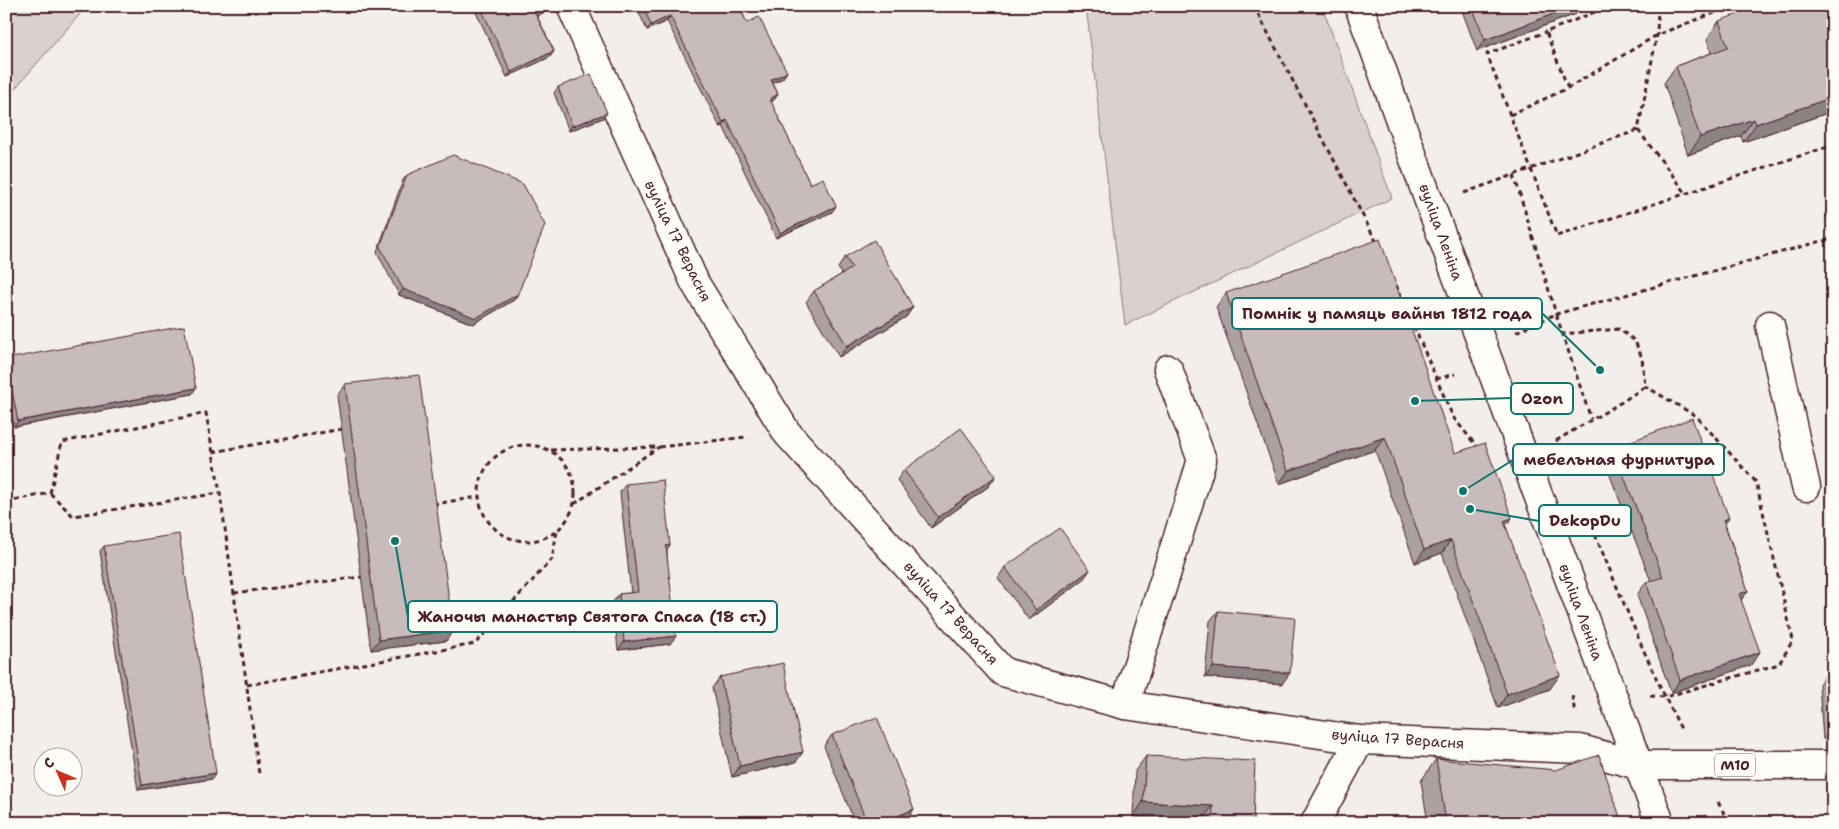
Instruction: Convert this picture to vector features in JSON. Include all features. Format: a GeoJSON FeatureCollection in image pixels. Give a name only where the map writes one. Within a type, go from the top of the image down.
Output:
{"type":"FeatureCollection","features":[{"type":"Feature","properties":{"kind":"street","name":"вуліца 17 Верасня"},"geometry":{"type":"LineString","coordinates":[[571,6],[695,283],[787,433],[1004,672],[1125,705],[1360,740],[1580,749],[1638,765]]}},
{"type":"Feature","properties":{"kind":"street","name":"вуліца Леніна"},"geometry":{"type":"LineString","coordinates":[[1359,6],[1433,213],[1660,823]]}},
{"type":"Feature","properties":{"kind":"street"},"geometry":{"type":"LineString","coordinates":[[1770,325],[1806,487]]}},
{"type":"Feature","properties":{"kind":"street"},"geometry":{"type":"LineString","coordinates":[[1125,705],[1202,460],[1168,369]]}},
{"type":"Feature","properties":{"kind":"street"},"geometry":{"type":"LineString","coordinates":[[1315,823],[1360,740]]}},
{"type":"Feature","properties":{"kind":"street","name":"М10"},"geometry":{"type":"LineString","coordinates":[[1638,765],[1833,765]]}},
{"type":"Feature","properties":{"kind":"path"},"geometry":{"type":"LineString","coordinates":[[1254,6],[1379,247]]}},
{"type":"Feature","properties":{"kind":"path"},"geometry":{"type":"LineString","coordinates":[[1609,6],[1487,54],[1557,236],[1833,145]]}},
{"type":"Feature","properties":{"kind":"path"},"geometry":{"type":"LineString","coordinates":[[1658,6],[1657,35],[1638,130],[1686,193]]}},
{"type":"Feature","properties":{"kind":"path"},"geometry":{"type":"LineString","coordinates":[[1510,115],[1568,88],[1657,35],[1732,6]]}},
{"type":"Feature","properties":{"kind":"path"},"geometry":{"type":"LineString","coordinates":[[1546,32],[1568,88]]}},
{"type":"Feature","properties":{"kind":"path"},"geometry":{"type":"LineString","coordinates":[[1463,194],[1533,170],[1638,130]]}},
{"type":"Feature","properties":{"kind":"path"},"geometry":{"type":"LineString","coordinates":[[1514,175],[1562,334],[1591,419]]}},
{"type":"Feature","properties":{"kind":"path"},"geometry":{"type":"LineString","coordinates":[[1513,333],[1556,314],[1833,238]]}},
{"type":"Feature","properties":{"kind":"path"},"geometry":{"type":"LineString","coordinates":[[1395,282],[1454,417],[1484,454]]}},
{"type":"Feature","properties":{"kind":"path"},"geometry":{"type":"LineString","coordinates":[[1562,334],[1619,329],[1635,341],[1642,358],[1645,386]]}},
{"type":"Feature","properties":{"kind":"path"},"geometry":{"type":"LineString","coordinates":[[1436,379],[1456,374]]}},
{"type":"Feature","properties":{"kind":"path"},"geometry":{"type":"LineString","coordinates":[[1556,442],[1591,419],[1622,404],[1645,386]]}},
{"type":"Feature","properties":{"kind":"path"},"geometry":{"type":"LineString","coordinates":[[1586,514],[1665,697],[1779,664],[1793,640],[1756,482],[1696,416],[1645,386]]}},
{"type":"Feature","properties":{"kind":"path"},"geometry":{"type":"LineString","coordinates":[[50,493],[62,442],[206,413],[220,492],[259,774]]}},
{"type":"Feature","properties":{"kind":"path"},"geometry":{"type":"LineString","coordinates":[[213,452],[342,429]]}},
{"type":"Feature","properties":{"kind":"path"},"geometry":{"type":"LineString","coordinates":[[550,450],[562,460],[571,473],[575,488],[574,504],[568,519],[557,531],[543,538],[527,541],[511,538],[497,531],[486,519],[480,504],[479,488],[483,473],[492,460],[504,450],[519,445],[534,445],[550,450],[659,447],[787,433]]}},
{"type":"Feature","properties":{"kind":"path"},"geometry":{"type":"LineString","coordinates":[[574,504],[659,447]]}},
{"type":"Feature","properties":{"kind":"path"},"geometry":{"type":"LineString","coordinates":[[50,493],[73,516],[220,492]]}},
{"type":"Feature","properties":{"kind":"path"},"geometry":{"type":"LineString","coordinates":[[6,502],[50,493]]}},
{"type":"Feature","properties":{"kind":"path"},"geometry":{"type":"LineString","coordinates":[[428,505],[480,497]]}},
{"type":"Feature","properties":{"kind":"path"},"geometry":{"type":"LineString","coordinates":[[247,685],[475,644],[552,559],[557,531]]}},
{"type":"Feature","properties":{"kind":"path"},"geometry":{"type":"LineString","coordinates":[[234,593],[362,577]]}},
{"type":"Feature","properties":{"kind":"shaded area"},"geometry":{"type":"Polygon","coordinates":[[[6,6],[87,6],[6,99],[6,6]]]}},
{"type":"Feature","properties":{"kind":"shaded area"},"geometry":{"type":"Polygon","coordinates":[[[1086,6],[1322,6],[1392,198],[1125,325],[1086,6]]]}},
{"type":"Feature","properties":{"kind":"building"},"geometry":{"type":"Polygon","coordinates":[[[480,6],[549,6],[535,13],[554,51],[511,72],[480,6]]]}},
{"type":"Feature","properties":{"kind":"building"},"geometry":{"type":"Polygon","coordinates":[[[643,6],[739,6],[747,23],[759,17],[787,72],[771,80],[778,94],[770,99],[810,184],[823,178],[836,206],[780,233],[727,120],[723,122],[670,16],[651,25],[643,6]]]}},
{"type":"Feature","properties":{"kind":"building"},"geometry":{"type":"Polygon","coordinates":[[[1472,6],[1574,6],[1485,40],[1472,6]]]}},
{"type":"Feature","properties":{"kind":"building"},"geometry":{"type":"Polygon","coordinates":[[[1760,6],[1798,6],[1799,9],[1807,6],[1833,6],[1833,97],[1756,124],[1754,119],[1700,137],[1676,66],[1728,47],[1719,21],[1760,6]]]}},
{"type":"Feature","properties":{"kind":"building"},"geometry":{"type":"Polygon","coordinates":[[[591,74],[607,113],[572,126],[558,87],[591,74]]]}},
{"type":"Feature","properties":{"kind":"building"},"geometry":{"type":"Polygon","coordinates":[[[453,155],[523,184],[545,225],[518,294],[476,318],[403,289],[380,247],[407,175],[453,155]]]}},
{"type":"Feature","properties":{"kind":"building"},"geometry":{"type":"Polygon","coordinates":[[[1380,239],[1455,453],[1485,443],[1512,518],[1504,521],[1560,675],[1507,694],[1451,540],[1424,550],[1385,437],[1288,471],[1226,293],[1380,239]]]}},
{"type":"Feature","properties":{"kind":"building"},"geometry":{"type":"Polygon","coordinates":[[[874,240],[913,307],[847,346],[814,291],[852,268],[845,257],[874,240]]]}},
{"type":"Feature","properties":{"kind":"building"},"geometry":{"type":"Polygon","coordinates":[[[184,326],[196,388],[18,421],[6,359],[184,326]]]}},
{"type":"Feature","properties":{"kind":"building"},"geometry":{"type":"Polygon","coordinates":[[[419,375],[453,630],[379,640],[345,384],[419,375]]]}},
{"type":"Feature","properties":{"kind":"building"},"geometry":{"type":"Polygon","coordinates":[[[1692,418],[1729,518],[1723,520],[1748,591],[1739,594],[1760,652],[1680,680],[1646,582],[1663,577],[1613,448],[1692,418]]]}},
{"type":"Feature","properties":{"kind":"building"},"geometry":{"type":"Polygon","coordinates":[[[961,428],[996,476],[938,517],[904,470],[961,428]]]}},
{"type":"Feature","properties":{"kind":"building"},"geometry":{"type":"Polygon","coordinates":[[[663,480],[670,545],[666,546],[676,636],[624,642],[619,594],[638,592],[626,484],[663,480]]]}},
{"type":"Feature","properties":{"kind":"building"},"geometry":{"type":"Polygon","coordinates":[[[1060,528],[1090,570],[1036,610],[1005,567],[1060,528]]]}},
{"type":"Feature","properties":{"kind":"building"},"geometry":{"type":"Polygon","coordinates":[[[179,534],[216,773],[142,785],[104,546],[179,534]]]}},
{"type":"Feature","properties":{"kind":"building"},"geometry":{"type":"Polygon","coordinates":[[[1218,611],[1295,618],[1290,673],[1213,667],[1218,611]]]}},
{"type":"Feature","properties":{"kind":"building"},"geometry":{"type":"Polygon","coordinates":[[[783,663],[803,752],[740,766],[720,677],[783,663]]]}},
{"type":"Feature","properties":{"kind":"building"},"geometry":{"type":"Polygon","coordinates":[[[1833,673],[1833,728],[1830,728],[1826,674],[1833,673]]]}},
{"type":"Feature","properties":{"kind":"building"},"geometry":{"type":"Polygon","coordinates":[[[877,717],[914,809],[881,823],[867,823],[832,735],[877,717]]]}},
{"type":"Feature","properties":{"kind":"building"},"geometry":{"type":"Polygon","coordinates":[[[1599,755],[1622,823],[1446,823],[1436,759],[1556,770],[1599,755]]]}},
{"type":"Feature","properties":{"kind":"building"},"geometry":{"type":"Polygon","coordinates":[[[1146,756],[1255,761],[1253,823],[1212,823],[1213,806],[1143,802],[1146,756]]]}},
{"type":"Feature","properties":{"kind":"place","name":"Помнік у памяць вайны 1812 года"},"geometry":{"type":"Point","coordinates":[1600,370]}},
{"type":"Feature","properties":{"kind":"place","name":"Ozon"},"geometry":{"type":"Point","coordinates":[1415,401]}},
{"type":"Feature","properties":{"kind":"place","name":"мебелъная фурнитура"},"geometry":{"type":"Point","coordinates":[1463,491]}},
{"type":"Feature","properties":{"kind":"place","name":"DekopDu"},"geometry":{"type":"Point","coordinates":[1470,509]}},
{"type":"Feature","properties":{"kind":"place","name":"Жаночы манастыр Святога Спаса (18 ст.)"},"geometry":{"type":"Point","coordinates":[395,541]}}]}
